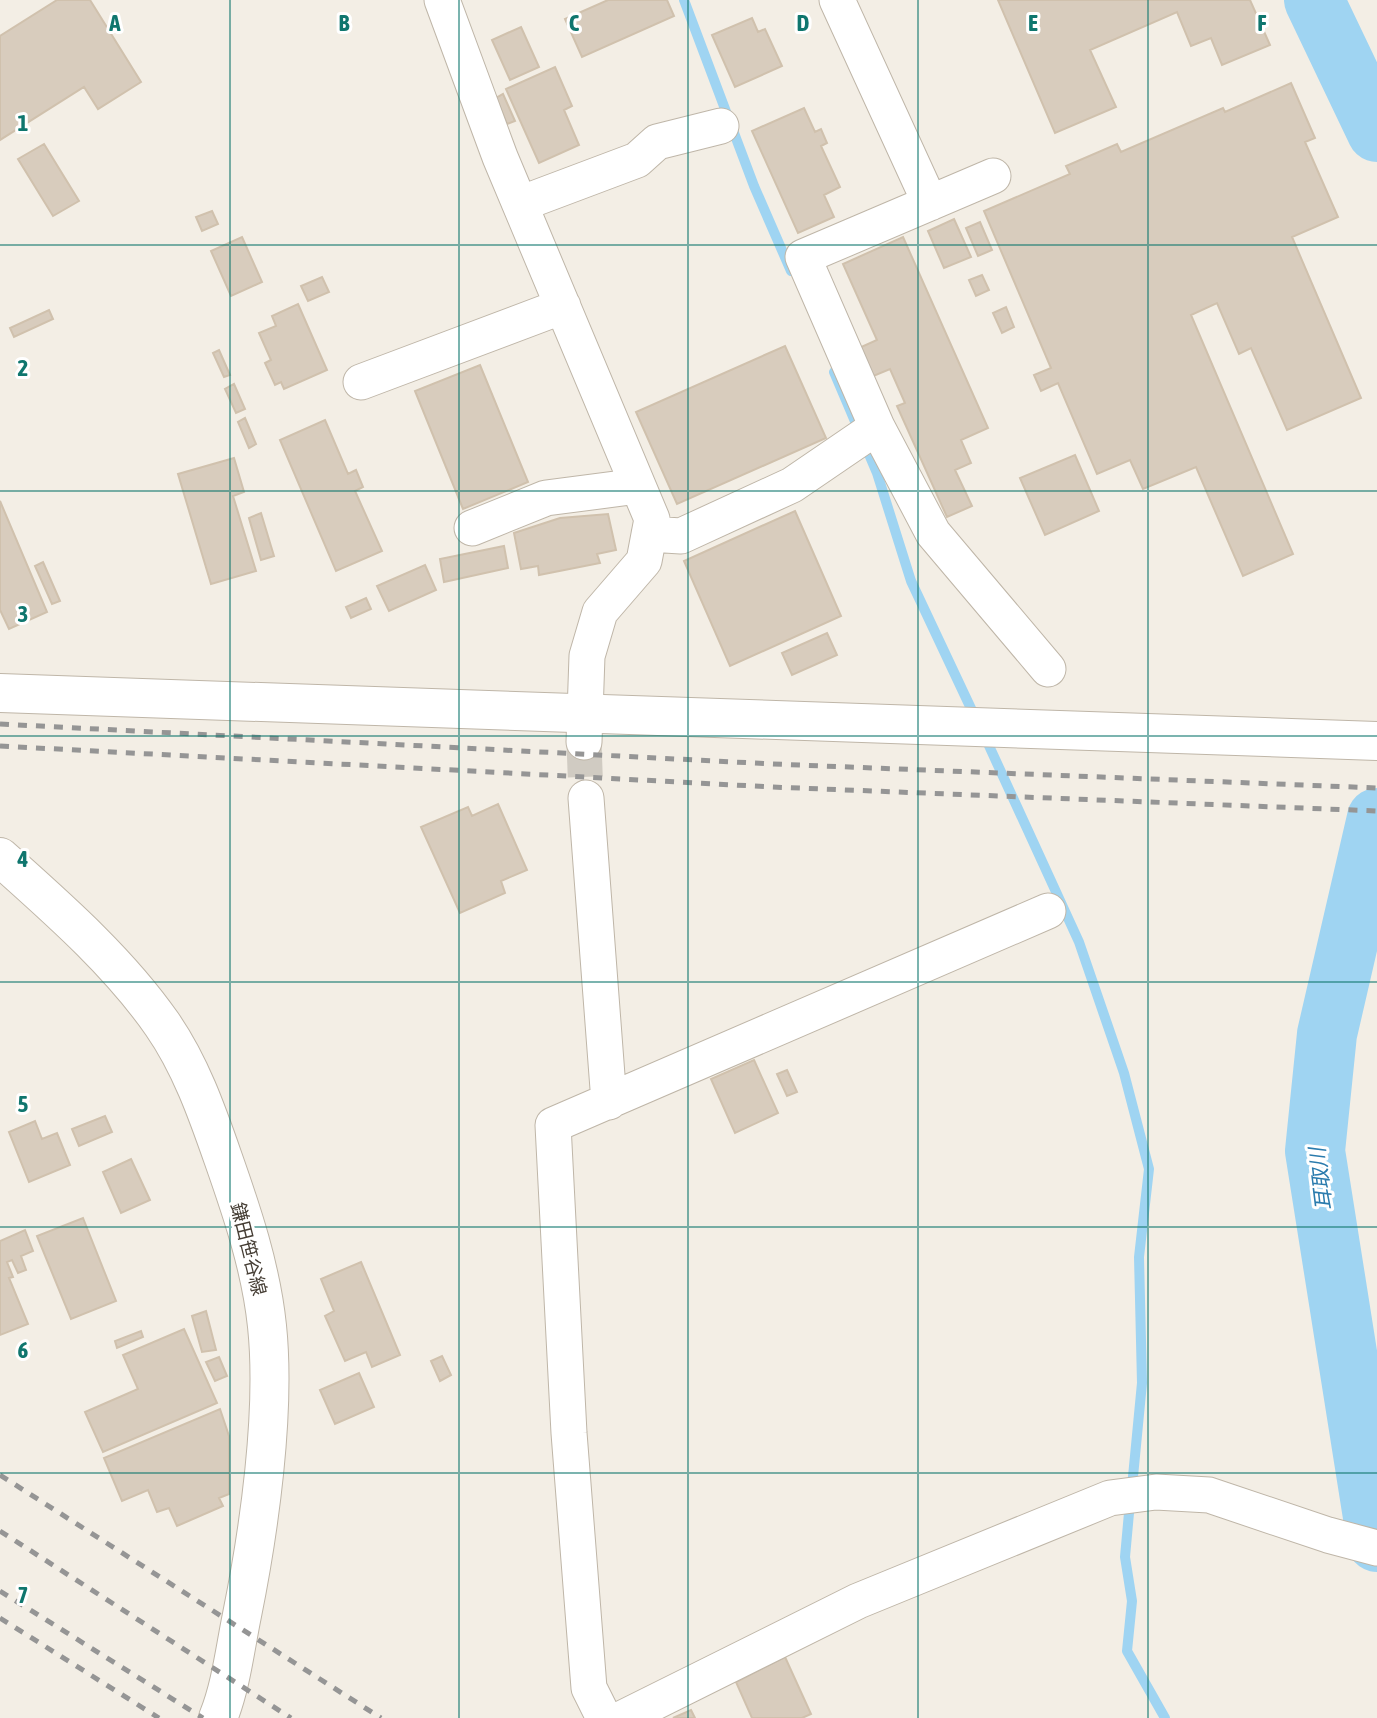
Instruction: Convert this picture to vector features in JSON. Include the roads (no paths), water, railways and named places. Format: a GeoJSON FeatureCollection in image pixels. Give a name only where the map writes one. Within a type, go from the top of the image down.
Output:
{"type":"FeatureCollection","features":[{"type":"Feature","properties":{"kind":"street"},"geometry":{"type":"LineString","coordinates":[[442,0],[520,204],[652,519],[644,561],[600,612],[587,656],[583,728]]}},
{"type":"Feature","properties":{"kind":"street"},"geometry":{"type":"LineString","coordinates":[[837,0],[930,203]]}},
{"type":"Feature","properties":{"kind":"street"},"geometry":{"type":"LineString","coordinates":[[520,204],[637,159],[657,142],[721,125]]}},
{"type":"Feature","properties":{"kind":"street"},"geometry":{"type":"LineString","coordinates":[[993,176],[803,257],[867,434],[933,533],[1048,669]]}},
{"type":"Feature","properties":{"kind":"street"},"geometry":{"type":"LineString","coordinates":[[361,382],[563,306]]}},
{"type":"Feature","properties":{"kind":"street"},"geometry":{"type":"LineString","coordinates":[[649,534],[681,536],[792,485],[867,434]]}},
{"type":"Feature","properties":{"kind":"street"},"geometry":{"type":"LineString","coordinates":[[472,528],[546,498],[638,486]]}},
{"type":"Feature","properties":{"kind":"street"},"geometry":{"type":"LineString","coordinates":[[0,693],[583,728],[1377,741]]}},
{"type":"Feature","properties":{"kind":"street"},"geometry":{"type":"LineString","coordinates":[[586,798],[609,1102]]}},
{"type":"Feature","properties":{"kind":"street","name":"鎌田笹谷線"},"geometry":{"type":"LineString","coordinates":[[0,857],[136,989],[163,1026],[207,1112],[237,1200],[260,1282],[267,1328],[268,1397],[263,1475],[249,1579],[218,1718]]}},
{"type":"Feature","properties":{"kind":"street"},"geometry":{"type":"LineString","coordinates":[[604,1718],[589,1688],[569,1433],[553,1125],[1048,911]]}},
{"type":"Feature","properties":{"kind":"street"},"geometry":{"type":"LineString","coordinates":[[623,1718],[858,1601],[1110,1498],[1156,1492],[1209,1495],[1328,1535],[1377,1548]]}},
{"type":"Feature","properties":{"kind":"waterway"},"geometry":{"type":"LineString","coordinates":[[684,0],[754,186],[791,271]]}},
{"type":"Feature","properties":{"kind":"waterway","name":"耳取川"},"geometry":{"type":"LineString","coordinates":[[1314,0],[1377,132]]}},
{"type":"Feature","properties":{"kind":"waterway"},"geometry":{"type":"LineString","coordinates":[[834,372],[877,473],[911,581],[975,717]]}},
{"type":"Feature","properties":{"kind":"waterway"},"geometry":{"type":"LineString","coordinates":[[985,737],[1079,942],[1124,1073],[1149,1169],[1139,1257],[1142,1383],[1132,1487]]}},
{"type":"Feature","properties":{"kind":"waterway","name":"耳取川"},"geometry":{"type":"LineString","coordinates":[[1377,818],[1327,1034],[1315,1151],[1377,1542]]}},
{"type":"Feature","properties":{"kind":"waterway"},"geometry":{"type":"LineString","coordinates":[[1130,1502],[1125,1557],[1132,1601],[1127,1651],[1165,1718]]}},
{"type":"Feature","properties":{"kind":"tunnel"},"geometry":{"type":"LineString","coordinates":[[584,742],[586,798]]}},
{"type":"Feature","properties":{"kind":"railway"},"geometry":{"type":"LineString","coordinates":[[0,724],[773,764],[1377,788]]}},
{"type":"Feature","properties":{"kind":"railway"},"geometry":{"type":"LineString","coordinates":[[0,746],[772,787],[1377,811]]}},
{"type":"Feature","properties":{"kind":"railway"},"geometry":{"type":"LineString","coordinates":[[0,1475],[381,1718]]}},
{"type":"Feature","properties":{"kind":"railway"},"geometry":{"type":"LineString","coordinates":[[0,1531],[291,1718]]}},
{"type":"Feature","properties":{"kind":"railway"},"geometry":{"type":"LineString","coordinates":[[0,1591],[203,1718]]}},
{"type":"Feature","properties":{"kind":"railway"},"geometry":{"type":"LineString","coordinates":[[0,1618],[159,1718]]}}]}
